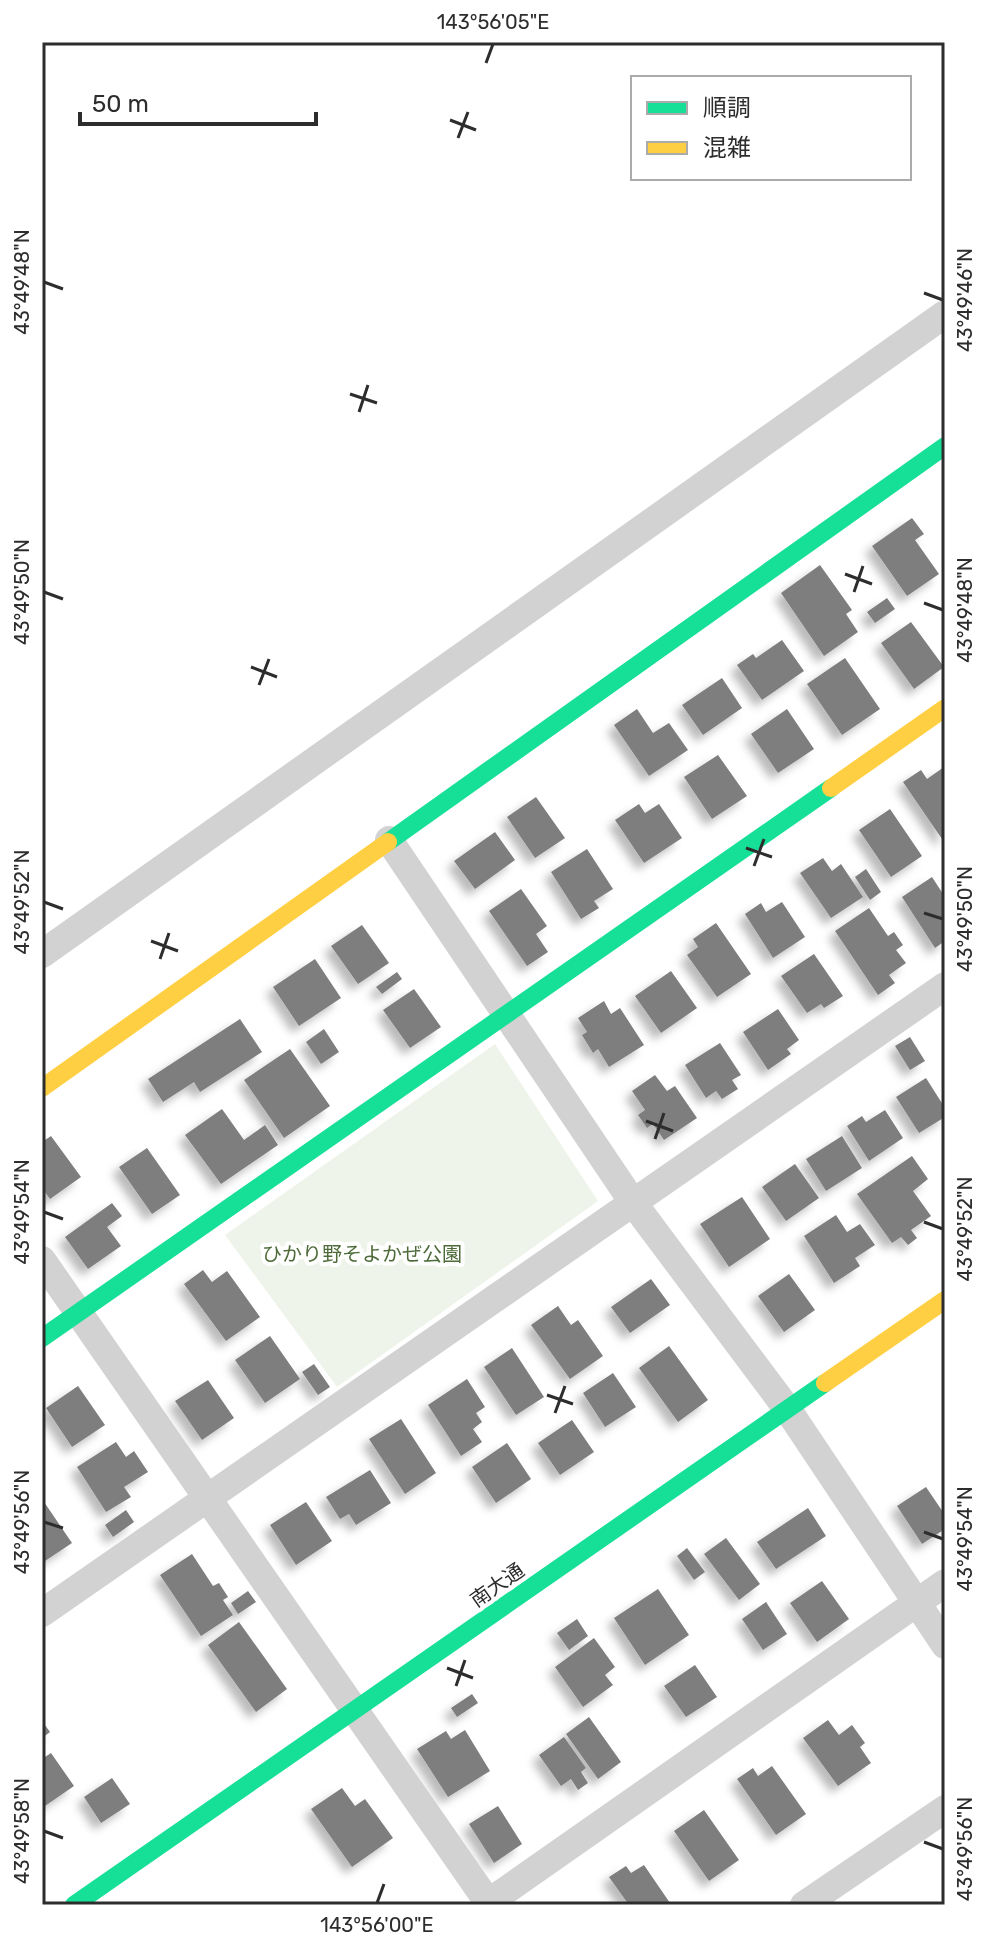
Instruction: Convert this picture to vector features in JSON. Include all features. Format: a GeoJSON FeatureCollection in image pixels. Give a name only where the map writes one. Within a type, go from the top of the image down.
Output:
{"type":"FeatureCollection","features":[{"type":"Feature","properties":{"kind":"street"},"geometry":{"type":"LineString","coordinates":[[42,954],[945,314]]}},
{"type":"Feature","properties":{"kind":"street"},"geometry":{"type":"LineString","coordinates":[[42,1088],[943,451]]}},
{"type":"Feature","properties":{"kind":"street"},"geometry":{"type":"LineString","coordinates":[[42,1338],[945,708]]}},
{"type":"Feature","properties":{"kind":"street"},"geometry":{"type":"LineString","coordinates":[[389,840],[634,1204],[788,1410],[945,1645]]}},
{"type":"Feature","properties":{"kind":"street"},"geometry":{"type":"LineString","coordinates":[[42,1613],[945,986]]}},
{"type":"Feature","properties":{"kind":"street"},"geometry":{"type":"LineString","coordinates":[[42,1260],[487,1904],[945,1583]]}},
{"type":"Feature","properties":{"kind":"street","name":"南大通"},"geometry":{"type":"LineString","coordinates":[[74,1905],[945,1300]]}},
{"type":"Feature","properties":{"kind":"street"},"geometry":{"type":"LineString","coordinates":[[804,1905],[945,1809]]}},
{"type":"Feature","properties":{"kind":"green space","name":"ひかり野そよかぜ公園"},"geometry":{"type":"Polygon","coordinates":[[[495,1044],[598,1201],[337,1387],[225,1235],[495,1044]]]}},
{"type":"Feature","properties":{"kind":"building"},"geometry":{"type":"Polygon","coordinates":[[[912,518],[924,534],[915,540],[939,574],[907,596],[872,546],[912,518]]]}},
{"type":"Feature","properties":{"kind":"building"},"geometry":{"type":"Polygon","coordinates":[[[820,565],[852,610],[846,614],[858,632],[824,656],[781,593],[820,565]]]}},
{"type":"Feature","properties":{"kind":"building"},"geometry":{"type":"Polygon","coordinates":[[[887,598],[895,609],[875,623],[867,612],[887,598]]]}},
{"type":"Feature","properties":{"kind":"building"},"geometry":{"type":"Polygon","coordinates":[[[911,622],[944,667],[914,689],[881,643],[911,622]]]}},
{"type":"Feature","properties":{"kind":"building"},"geometry":{"type":"Polygon","coordinates":[[[782,640],[804,671],[762,700],[737,665],[753,654],[756,658],[782,640]]]}},
{"type":"Feature","properties":{"kind":"building"},"geometry":{"type":"Polygon","coordinates":[[[845,658],[880,709],[842,735],[807,684],[845,658]]]}},
{"type":"Feature","properties":{"kind":"building"},"geometry":{"type":"Polygon","coordinates":[[[722,678],[742,708],[703,735],[682,705],[722,678]]]}},
{"type":"Feature","properties":{"kind":"building"},"geometry":{"type":"Polygon","coordinates":[[[637,709],[653,733],[669,723],[688,750],[649,776],[614,725],[637,709]]]}},
{"type":"Feature","properties":{"kind":"building"},"geometry":{"type":"Polygon","coordinates":[[[787,709],[814,749],[778,773],[751,734],[787,709]]]}},
{"type":"Feature","properties":{"kind":"building"},"geometry":{"type":"Polygon","coordinates":[[[718,755],[747,796],[712,819],[684,777],[718,755]]]}},
{"type":"Feature","properties":{"kind":"building"},"geometry":{"type":"Polygon","coordinates":[[[944,767],[945,837],[942,839],[903,782],[921,770],[927,779],[944,767]]]}},
{"type":"Feature","properties":{"kind":"building"},"geometry":{"type":"Polygon","coordinates":[[[536,797],[565,838],[535,858],[507,817],[536,797]]]}},
{"type":"Feature","properties":{"kind":"building"},"geometry":{"type":"Polygon","coordinates":[[[639,804],[645,813],[659,804],[682,838],[644,863],[615,820],[639,804]]]}},
{"type":"Feature","properties":{"kind":"building"},"geometry":{"type":"Polygon","coordinates":[[[890,809],[922,856],[891,877],[859,830],[890,809]]]}},
{"type":"Feature","properties":{"kind":"building"},"geometry":{"type":"Polygon","coordinates":[[[495,832],[515,860],[475,889],[454,861],[495,832]]]}},
{"type":"Feature","properties":{"kind":"building"},"geometry":{"type":"Polygon","coordinates":[[[587,849],[613,889],[594,901],[599,908],[581,919],[551,872],[587,849]]]}},
{"type":"Feature","properties":{"kind":"building"},"geometry":{"type":"Polygon","coordinates":[[[823,858],[832,871],[841,864],[863,897],[831,918],[800,873],[823,858]]]}},
{"type":"Feature","properties":{"kind":"building"},"geometry":{"type":"Polygon","coordinates":[[[866,869],[881,892],[870,900],[855,877],[866,869]]]}},
{"type":"Feature","properties":{"kind":"building"},"geometry":{"type":"Polygon","coordinates":[[[932,877],[945,897],[945,941],[935,948],[902,897],[932,877]]]}},
{"type":"Feature","properties":{"kind":"building"},"geometry":{"type":"Polygon","coordinates":[[[521,889],[547,926],[536,934],[548,952],[527,966],[489,911],[521,889]]]}},
{"type":"Feature","properties":{"kind":"building"},"geometry":{"type":"Polygon","coordinates":[[[782,902],[805,937],[773,958],[745,914],[761,903],[766,912],[782,902]]]}},
{"type":"Feature","properties":{"kind":"building"},"geometry":{"type":"Polygon","coordinates":[[[869,908],[888,936],[894,932],[903,945],[896,950],[906,963],[889,975],[895,983],[878,995],[835,931],[869,908]]]}},
{"type":"Feature","properties":{"kind":"building"},"geometry":{"type":"Polygon","coordinates":[[[716,923],[751,974],[717,997],[687,955],[698,947],[693,939],[716,923]]]}},
{"type":"Feature","properties":{"kind":"building"},"geometry":{"type":"Polygon","coordinates":[[[362,925],[389,963],[358,984],[331,946],[362,925]]]}},
{"type":"Feature","properties":{"kind":"building"},"geometry":{"type":"Polygon","coordinates":[[[814,954],[843,996],[824,1008],[821,1004],[807,1013],[781,976],[814,954]]]}},
{"type":"Feature","properties":{"kind":"building"},"geometry":{"type":"Polygon","coordinates":[[[315,959],[341,998],[299,1026],[273,987],[315,959]]]}},
{"type":"Feature","properties":{"kind":"building"},"geometry":{"type":"Polygon","coordinates":[[[671,971],[697,1008],[661,1033],[635,996],[671,971]]]}},
{"type":"Feature","properties":{"kind":"building"},"geometry":{"type":"Polygon","coordinates":[[[397,972],[402,979],[382,994],[376,987],[397,972]]]}},
{"type":"Feature","properties":{"kind":"building"},"geometry":{"type":"Polygon","coordinates":[[[414,989],[441,1027],[410,1048],[383,1010],[414,989]]]}},
{"type":"Feature","properties":{"kind":"building"},"geometry":{"type":"Polygon","coordinates":[[[604,1001],[611,1014],[620,1008],[644,1045],[609,1067],[598,1049],[593,1053],[582,1035],[587,1032],[578,1018],[604,1001]]]}},
{"type":"Feature","properties":{"kind":"building"},"geometry":{"type":"Polygon","coordinates":[[[778,1009],[799,1040],[787,1049],[791,1054],[768,1070],[743,1032],[778,1009]]]}},
{"type":"Feature","properties":{"kind":"building"},"geometry":{"type":"Polygon","coordinates":[[[240,1019],[262,1052],[200,1092],[194,1082],[163,1102],[148,1079],[240,1019]]]}},
{"type":"Feature","properties":{"kind":"building"},"geometry":{"type":"Polygon","coordinates":[[[324,1029],[339,1052],[321,1064],[306,1042],[324,1029]]]}},
{"type":"Feature","properties":{"kind":"building"},"geometry":{"type":"Polygon","coordinates":[[[910,1037],[925,1061],[910,1070],[895,1046],[910,1037]]]}},
{"type":"Feature","properties":{"kind":"building"},"geometry":{"type":"Polygon","coordinates":[[[720,1043],[741,1075],[732,1080],[738,1089],[722,1099],[716,1091],[706,1098],[685,1065],[720,1043]]]}},
{"type":"Feature","properties":{"kind":"building"},"geometry":{"type":"Polygon","coordinates":[[[290,1049],[330,1106],[284,1138],[244,1080],[290,1049]]]}},
{"type":"Feature","properties":{"kind":"building"},"geometry":{"type":"Polygon","coordinates":[[[655,1075],[667,1091],[675,1086],[697,1118],[664,1140],[653,1124],[647,1128],[638,1115],[645,1110],[632,1091],[655,1075]]]}},
{"type":"Feature","properties":{"kind":"building"},"geometry":{"type":"Polygon","coordinates":[[[926,1078],[945,1108],[945,1117],[919,1133],[896,1097],[926,1078]]]}},
{"type":"Feature","properties":{"kind":"building"},"geometry":{"type":"Polygon","coordinates":[[[222,1109],[244,1140],[265,1125],[278,1145],[221,1184],[185,1135],[222,1109]]]}},
{"type":"Feature","properties":{"kind":"building"},"geometry":{"type":"Polygon","coordinates":[[[885,1110],[903,1138],[869,1161],[847,1126],[862,1116],[866,1122],[885,1110]]]}},
{"type":"Feature","properties":{"kind":"building"},"geometry":{"type":"Polygon","coordinates":[[[51,1136],[81,1177],[50,1199],[42,1188],[42,1142],[51,1136]]]}},
{"type":"Feature","properties":{"kind":"building"},"geometry":{"type":"Polygon","coordinates":[[[842,1136],[862,1168],[826,1191],[806,1159],[842,1136]]]}},
{"type":"Feature","properties":{"kind":"building"},"geometry":{"type":"Polygon","coordinates":[[[147,1148],[180,1195],[152,1214],[119,1167],[147,1148]]]}},
{"type":"Feature","properties":{"kind":"building"},"geometry":{"type":"Polygon","coordinates":[[[912,1156],[928,1179],[913,1191],[931,1216],[911,1230],[917,1238],[908,1245],[901,1237],[892,1243],[857,1194],[912,1156]]]}},
{"type":"Feature","properties":{"kind":"building"},"geometry":{"type":"Polygon","coordinates":[[[795,1164],[819,1198],[786,1221],[762,1187],[795,1164]]]}},
{"type":"Feature","properties":{"kind":"building"},"geometry":{"type":"Polygon","coordinates":[[[742,1197],[770,1239],[729,1267],[700,1224],[742,1197]]]}},
{"type":"Feature","properties":{"kind":"building"},"geometry":{"type":"Polygon","coordinates":[[[112,1203],[122,1216],[107,1227],[121,1246],[88,1269],[65,1237],[112,1203]]]}},
{"type":"Feature","properties":{"kind":"building"},"geometry":{"type":"Polygon","coordinates":[[[836,1215],[847,1232],[860,1224],[875,1245],[855,1258],[860,1266],[834,1283],[804,1236],[836,1215]]]}},
{"type":"Feature","properties":{"kind":"building"},"geometry":{"type":"Polygon","coordinates":[[[203,1270],[212,1282],[227,1271],[260,1317],[226,1341],[184,1284],[203,1270]]]}},
{"type":"Feature","properties":{"kind":"building"},"geometry":{"type":"Polygon","coordinates":[[[789,1274],[815,1310],[784,1332],[758,1296],[789,1274]]]}},
{"type":"Feature","properties":{"kind":"building"},"geometry":{"type":"Polygon","coordinates":[[[651,1279],[670,1305],[630,1333],[611,1307],[651,1279]]]}},
{"type":"Feature","properties":{"kind":"building"},"geometry":{"type":"Polygon","coordinates":[[[558,1306],[571,1325],[578,1320],[603,1356],[570,1379],[531,1325],[558,1306]]]}},
{"type":"Feature","properties":{"kind":"building"},"geometry":{"type":"Polygon","coordinates":[[[270,1336],[300,1379],[265,1403],[235,1360],[270,1336]]]}},
{"type":"Feature","properties":{"kind":"building"},"geometry":{"type":"Polygon","coordinates":[[[669,1346],[708,1400],[678,1422],[639,1368],[669,1346]]]}},
{"type":"Feature","properties":{"kind":"building"},"geometry":{"type":"Polygon","coordinates":[[[512,1348],[544,1397],[516,1415],[484,1367],[512,1348]]]}},
{"type":"Feature","properties":{"kind":"building"},"geometry":{"type":"Polygon","coordinates":[[[314,1364],[330,1387],[318,1395],[302,1372],[314,1364]]]}},
{"type":"Feature","properties":{"kind":"building"},"geometry":{"type":"Polygon","coordinates":[[[613,1373],[636,1407],[605,1427],[583,1393],[613,1373]]]}},
{"type":"Feature","properties":{"kind":"building"},"geometry":{"type":"Polygon","coordinates":[[[467,1379],[485,1407],[476,1413],[482,1422],[473,1429],[482,1442],[461,1456],[428,1405],[467,1379]]]}},
{"type":"Feature","properties":{"kind":"building"},"geometry":{"type":"Polygon","coordinates":[[[208,1380],[234,1418],[202,1440],[175,1401],[208,1380]]]}},
{"type":"Feature","properties":{"kind":"building"},"geometry":{"type":"Polygon","coordinates":[[[78,1386],[105,1425],[72,1447],[46,1408],[78,1386]]]}},
{"type":"Feature","properties":{"kind":"building"},"geometry":{"type":"Polygon","coordinates":[[[401,1419],[436,1473],[405,1494],[369,1439],[401,1419]]]}},
{"type":"Feature","properties":{"kind":"building"},"geometry":{"type":"Polygon","coordinates":[[[572,1420],[594,1452],[560,1475],[538,1443],[572,1420]]]}},
{"type":"Feature","properties":{"kind":"building"},"geometry":{"type":"Polygon","coordinates":[[[116,1442],[126,1457],[134,1451],[148,1472],[124,1487],[131,1497],[106,1512],[77,1467],[116,1442]]]}},
{"type":"Feature","properties":{"kind":"building"},"geometry":{"type":"Polygon","coordinates":[[[507,1443],[531,1479],[496,1503],[472,1467],[507,1443]]]}},
{"type":"Feature","properties":{"kind":"building"},"geometry":{"type":"Polygon","coordinates":[[[370,1470],[391,1503],[356,1525],[349,1514],[340,1519],[326,1497],[370,1470]]]}},
{"type":"Feature","properties":{"kind":"building"},"geometry":{"type":"Polygon","coordinates":[[[926,1487],[945,1515],[945,1529],[922,1544],[897,1506],[926,1487]]]}},
{"type":"Feature","properties":{"kind":"building"},"geometry":{"type":"Polygon","coordinates":[[[42,1499],[72,1543],[42,1563],[42,1499]]]}},
{"type":"Feature","properties":{"kind":"building"},"geometry":{"type":"Polygon","coordinates":[[[306,1502],[332,1541],[296,1565],[270,1525],[306,1502]]]}},
{"type":"Feature","properties":{"kind":"building"},"geometry":{"type":"Polygon","coordinates":[[[808,1508],[826,1536],[776,1569],[757,1542],[808,1508]]]}},
{"type":"Feature","properties":{"kind":"building"},"geometry":{"type":"Polygon","coordinates":[[[126,1510],[134,1522],[113,1537],[105,1525],[126,1510]]]}},
{"type":"Feature","properties":{"kind":"building"},"geometry":{"type":"Polygon","coordinates":[[[726,1538],[760,1584],[739,1600],[704,1554],[726,1538]]]}},
{"type":"Feature","properties":{"kind":"building"},"geometry":{"type":"Polygon","coordinates":[[[687,1548],[705,1572],[694,1580],[677,1556],[687,1548]]]}},
{"type":"Feature","properties":{"kind":"building"},"geometry":{"type":"Polygon","coordinates":[[[192,1554],[213,1586],[219,1583],[228,1597],[223,1600],[233,1615],[201,1636],[160,1575],[192,1554]]]}},
{"type":"Feature","properties":{"kind":"building"},"geometry":{"type":"Polygon","coordinates":[[[822,1581],[849,1619],[817,1642],[790,1603],[822,1581]]]}},
{"type":"Feature","properties":{"kind":"building"},"geometry":{"type":"Polygon","coordinates":[[[658,1589],[689,1635],[645,1665],[614,1618],[658,1589]]]}},
{"type":"Feature","properties":{"kind":"building"},"geometry":{"type":"Polygon","coordinates":[[[248,1591],[256,1602],[238,1614],[231,1603],[248,1591]]]}},
{"type":"Feature","properties":{"kind":"building"},"geometry":{"type":"Polygon","coordinates":[[[766,1602],[787,1634],[763,1650],[742,1619],[766,1602]]]}},
{"type":"Feature","properties":{"kind":"building"},"geometry":{"type":"Polygon","coordinates":[[[577,1619],[588,1636],[569,1650],[557,1633],[577,1619]]]}},
{"type":"Feature","properties":{"kind":"building"},"geometry":{"type":"Polygon","coordinates":[[[239,1622],[287,1689],[256,1712],[208,1645],[239,1622]]]}},
{"type":"Feature","properties":{"kind":"building"},"geometry":{"type":"Polygon","coordinates":[[[594,1638],[615,1667],[605,1675],[613,1685],[583,1707],[555,1667],[594,1638]]]}},
{"type":"Feature","properties":{"kind":"building"},"geometry":{"type":"Polygon","coordinates":[[[695,1665],[717,1697],[686,1717],[664,1686],[695,1665]]]}},
{"type":"Feature","properties":{"kind":"building"},"geometry":{"type":"Polygon","coordinates":[[[472,1694],[478,1703],[457,1717],[451,1708],[472,1694]]]}},
{"type":"Feature","properties":{"kind":"building"},"geometry":{"type":"Polygon","coordinates":[[[589,1717],[621,1762],[598,1779],[566,1734],[589,1717]]]}},
{"type":"Feature","properties":{"kind":"building"},"geometry":{"type":"Polygon","coordinates":[[[828,1720],[839,1735],[852,1725],[865,1743],[860,1747],[871,1763],[838,1786],[803,1738],[828,1720]]]}},
{"type":"Feature","properties":{"kind":"building"},"geometry":{"type":"Polygon","coordinates":[[[42,1721],[50,1732],[42,1738],[42,1721]]]}},
{"type":"Feature","properties":{"kind":"building"},"geometry":{"type":"Polygon","coordinates":[[[465,1730],[490,1771],[448,1797],[417,1749],[446,1731],[451,1739],[465,1730]]]}},
{"type":"Feature","properties":{"kind":"building"},"geometry":{"type":"Polygon","coordinates":[[[564,1737],[586,1768],[581,1772],[588,1783],[578,1790],[571,1779],[561,1786],[539,1755],[564,1737]]]}},
{"type":"Feature","properties":{"kind":"building"},"geometry":{"type":"Polygon","coordinates":[[[51,1753],[74,1786],[45,1806],[42,1802],[42,1759],[51,1753]]]}},
{"type":"Feature","properties":{"kind":"building"},"geometry":{"type":"Polygon","coordinates":[[[772,1766],[806,1814],[776,1835],[737,1779],[753,1768],[758,1776],[772,1766]]]}},
{"type":"Feature","properties":{"kind":"building"},"geometry":{"type":"Polygon","coordinates":[[[112,1778],[130,1804],[101,1823],[84,1797],[112,1778]]]}},
{"type":"Feature","properties":{"kind":"building"},"geometry":{"type":"Polygon","coordinates":[[[342,1788],[355,1806],[365,1799],[393,1838],[352,1867],[311,1809],[342,1788]]]}},
{"type":"Feature","properties":{"kind":"building"},"geometry":{"type":"Polygon","coordinates":[[[498,1806],[522,1844],[494,1863],[469,1824],[498,1806]]]}},
{"type":"Feature","properties":{"kind":"building"},"geometry":{"type":"Polygon","coordinates":[[[704,1810],[739,1860],[709,1881],[674,1831],[704,1810]]]}},
{"type":"Feature","properties":{"kind":"building"},"geometry":{"type":"Polygon","coordinates":[[[644,1865],[670,1903],[667,1905],[629,1905],[609,1877],[626,1866],[631,1873],[644,1865]]]}},
{"type":"Feature","properties":{"kind":"traffic: fast"},"geometry":{"type":"LineString","coordinates":[[388,842],[945,446]]}},
{"type":"Feature","properties":{"kind":"traffic: fast"},"geometry":{"type":"LineString","coordinates":[[42,1338],[831,788]]}},
{"type":"Feature","properties":{"kind":"traffic: fast"},"geometry":{"type":"LineString","coordinates":[[74,1905],[825,1383]]}},
{"type":"Feature","properties":{"kind":"traffic: slow"},"geometry":{"type":"LineString","coordinates":[[831,788],[945,708]]}},
{"type":"Feature","properties":{"kind":"traffic: slow"},"geometry":{"type":"LineString","coordinates":[[42,1088],[388,842]]}},
{"type":"Feature","properties":{"kind":"traffic: slow"},"geometry":{"type":"LineString","coordinates":[[825,1383],[945,1300]]}}]}
